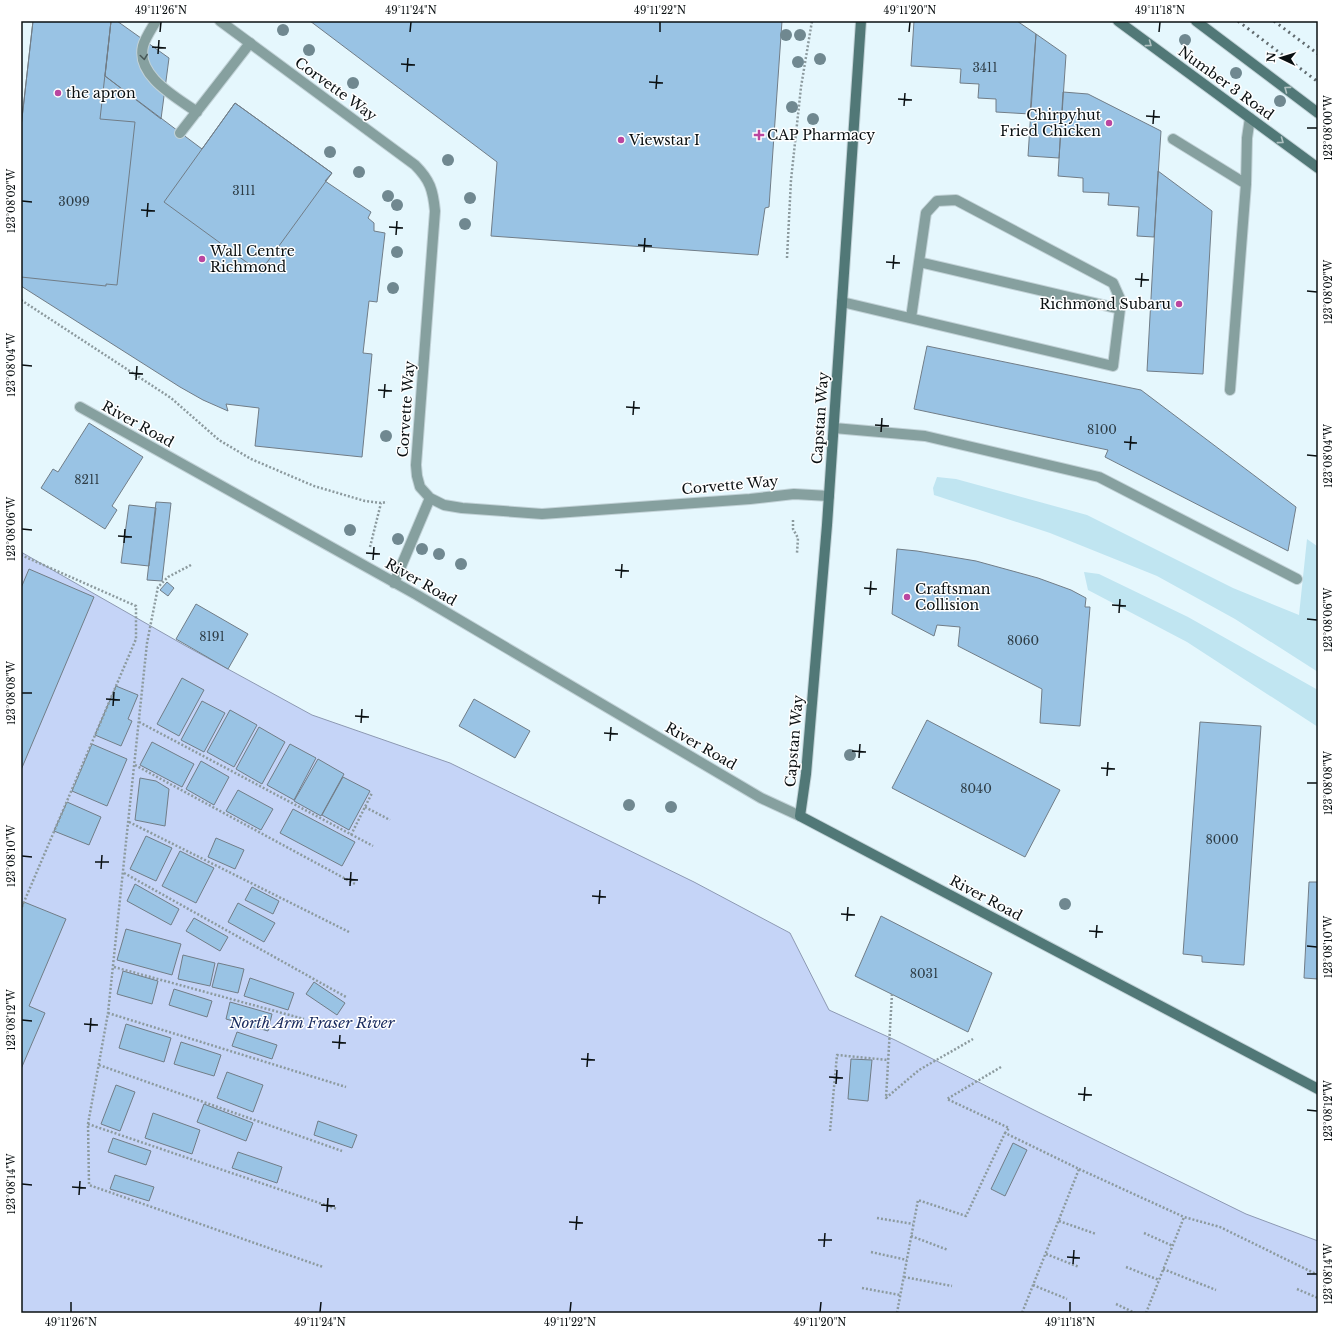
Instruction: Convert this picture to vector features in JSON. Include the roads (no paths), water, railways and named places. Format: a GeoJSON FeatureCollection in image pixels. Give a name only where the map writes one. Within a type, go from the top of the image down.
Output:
{"type":"FeatureCollection","features":[{"type":"Feature","properties":{"kind":"street"},"geometry":{"type":"LineString","coordinates":[[156,21],[143,45],[143,58],[149,74],[158,83],[196,112]]}},
{"type":"Feature","properties":{"kind":"street","name":"Corvette Way"},"geometry":{"type":"LineString","coordinates":[[220,21],[415,165],[429,182],[434,200],[435,211],[416,466],[420,487],[430,498],[444,504],[462,508],[542,514],[735,500],[794,494],[829,496]]}},
{"type":"Feature","properties":{"kind":"street","name":"Capstan Way"},"geometry":{"type":"LineString","coordinates":[[800,816],[807,766],[829,496],[861,21]]}},
{"type":"Feature","properties":{"kind":"street","name":"Number 3 Road"},"geometry":{"type":"LineString","coordinates":[[1118,21],[1318,168]]}},
{"type":"Feature","properties":{"kind":"street"},"geometry":{"type":"LineString","coordinates":[[1196,21],[1318,113]]}},
{"type":"Feature","properties":{"kind":"street"},"geometry":{"type":"LineString","coordinates":[[180,133],[250,43]]}},
{"type":"Feature","properties":{"kind":"street"},"geometry":{"type":"LineString","coordinates":[[1230,390],[1246,184],[1247,138],[1250,118]]}},
{"type":"Feature","properties":{"kind":"street"},"geometry":{"type":"LineString","coordinates":[[1174,138],[1246,184]]}},
{"type":"Feature","properties":{"kind":"street"},"geometry":{"type":"LineString","coordinates":[[842,302],[1113,366],[1121,301],[1114,283],[956,200],[937,201],[926,213],[911,318]]}},
{"type":"Feature","properties":{"kind":"street"},"geometry":{"type":"LineString","coordinates":[[919,262],[1120,309]]}},
{"type":"Feature","properties":{"kind":"street","name":"River Road"},"geometry":{"type":"LineString","coordinates":[[80,407],[394,583],[761,798],[800,816],[1318,1089]]}},
{"type":"Feature","properties":{"kind":"street"},"geometry":{"type":"LineString","coordinates":[[834,428],[925,436],[1099,477],[1297,579]]}},
{"type":"Feature","properties":{"kind":"street"},"geometry":{"type":"LineString","coordinates":[[394,583],[430,498]]}},
{"type":"Feature","properties":{"kind":"water","name":"North Arm Fraser River"},"geometry":{"type":"Polygon","coordinates":[[[21,552],[184,645],[312,715],[450,763],[694,882],[790,933],[829,1010],[895,1040],[1246,1214],[1318,1241],[1318,1313],[21,1313],[21,552]]]}},
{"type":"Feature","properties":{"kind":"railway"},"geometry":{"type":"LineString","coordinates":[[1238,21],[1318,82]]}},
{"type":"Feature","properties":{"kind":"railway"},"geometry":{"type":"LineString","coordinates":[[1274,21],[1318,54]]}},
{"type":"Feature","properties":{"kind":"place","name":"the apron"},"geometry":{"type":"Point","coordinates":[58,93]}},
{"type":"Feature","properties":{"kind":"place","name":"Chirpyhut Fried Chicken"},"geometry":{"type":"Point","coordinates":[1109,123]}},
{"type":"Feature","properties":{"kind":"place","name":"CAP Pharmacy"},"geometry":{"type":"Point","coordinates":[759,135]}},
{"type":"Feature","properties":{"kind":"place","name":"Viewstar I"},"geometry":{"type":"Point","coordinates":[621,140]}},
{"type":"Feature","properties":{"kind":"place","name":"Wall Centre Richmond"},"geometry":{"type":"Point","coordinates":[202,259]}},
{"type":"Feature","properties":{"kind":"place","name":"Richmond Subaru"},"geometry":{"type":"Point","coordinates":[1179,304]}},
{"type":"Feature","properties":{"kind":"place","name":"Craftsman Collision"},"geometry":{"type":"Point","coordinates":[907,597]}}]}
